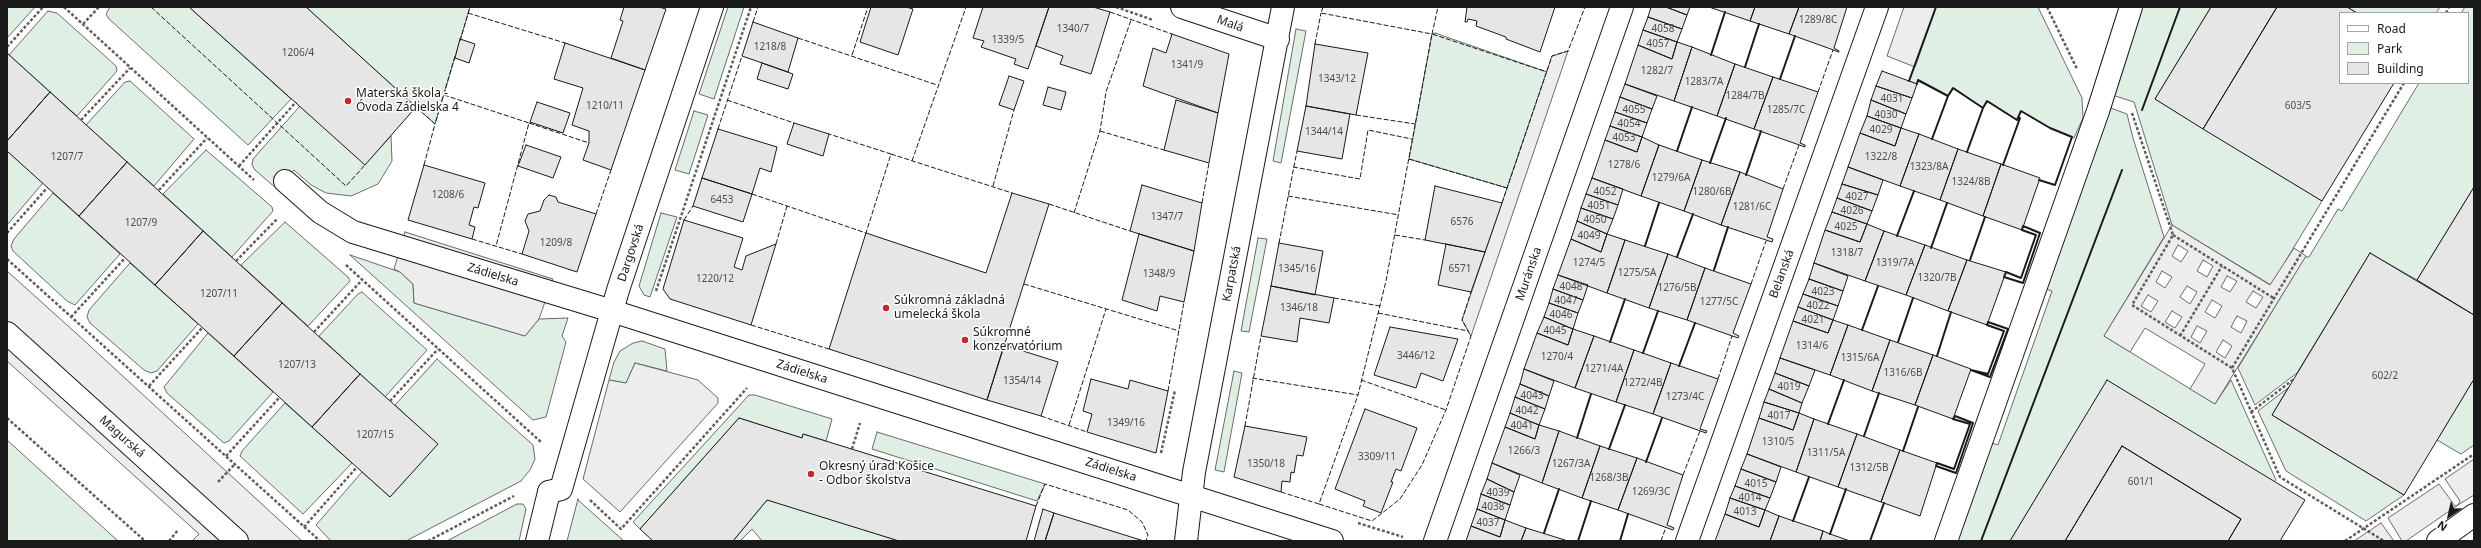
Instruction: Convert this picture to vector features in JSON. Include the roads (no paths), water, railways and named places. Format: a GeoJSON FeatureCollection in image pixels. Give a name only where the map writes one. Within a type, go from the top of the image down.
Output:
{"type":"FeatureCollection","features":[{"type":"Feature","properties":{"kind":"street","name":"Dargovská"},"geometry":{"type":"LineString","coordinates":[[537,541],[549,492],[561,489],[612,311],[712,7]]}},
{"type":"Feature","properties":{"kind":"street","name":"Malá"},"geometry":{"type":"LineString","coordinates":[[1182,7],[1278,39]]}},
{"type":"Feature","properties":{"kind":"street","name":"Karpatská"},"geometry":{"type":"LineString","coordinates":[[1186,541],[1194,472],[1283,7]]}},
{"type":"Feature","properties":{"kind":"street","name":"Muránska"},"geometry":{"type":"LineString","coordinates":[[1436,541],[1622,7]]}},
{"type":"Feature","properties":{"kind":"street","name":"Belanská"},"geometry":{"type":"LineString","coordinates":[[1687,541],[1878,7]]}},
{"type":"Feature","properties":{"kind":"street"},"geometry":{"type":"LineString","coordinates":[[1946,541],[2099,104],[2131,7]]}},
{"type":"Feature","properties":{"kind":"street","name":"Zádielska"},"geometry":{"type":"LineString","coordinates":[[285,180],[320,212],[354,232],[612,311],[1332,541]]}},
{"type":"Feature","properties":{"kind":"street","name":"Magurská"},"geometry":{"type":"LineString","coordinates":[[7,332],[237,541]]}},
{"type":"Feature","properties":{"kind":"street"},"geometry":{"type":"LineString","coordinates":[[2439,541],[2474,515]]}},
{"type":"Feature","properties":{"kind":"place","name":"Materská škola - Óvoda Zádielska 4"},"geometry":{"type":"Point","coordinates":[348,101]}},
{"type":"Feature","properties":{"kind":"place","name":"Súkromná základná umelecká škola"},"geometry":{"type":"Point","coordinates":[886,308]}},
{"type":"Feature","properties":{"kind":"place","name":"Súkromné konzervatórium"},"geometry":{"type":"Point","coordinates":[965,340]}},
{"type":"Feature","properties":{"kind":"place","name":"Okresný úrad Košice - Odbor školstva"},"geometry":{"type":"Point","coordinates":[811,474]}}]}
